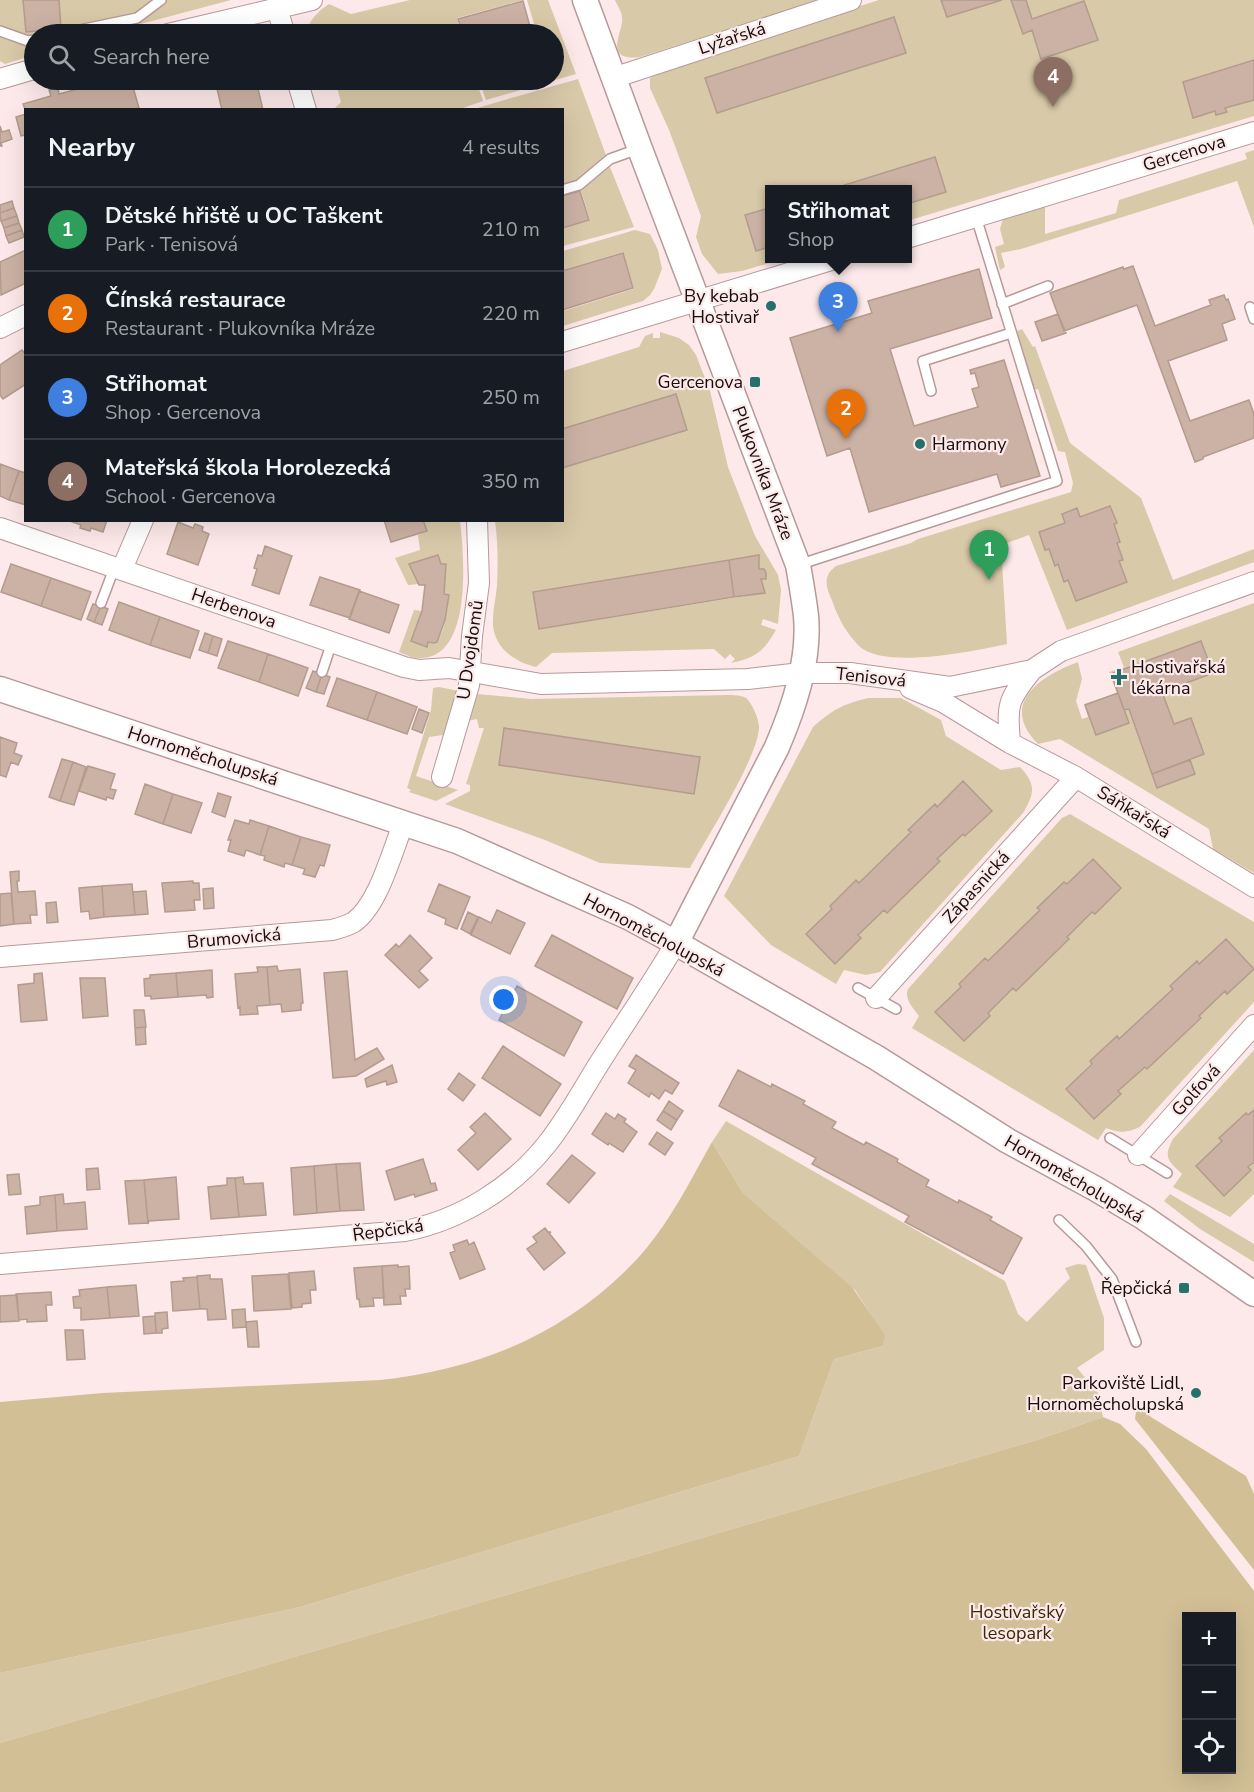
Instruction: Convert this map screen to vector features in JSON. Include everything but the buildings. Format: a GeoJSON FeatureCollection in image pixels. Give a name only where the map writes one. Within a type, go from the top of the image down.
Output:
{"type":"FeatureCollection","features":[{"type":"Feature","properties":{"kind":"street"},"geometry":{"type":"LineString","coordinates":[[212,24],[312,0]]}},
{"type":"Feature","properties":{"kind":"street","name":"Plukovníka Mráze"},"geometry":{"type":"LineString","coordinates":[[585,0],[798,565],[806,617],[806,640],[801,673],[791,715],[777,747],[676,943]]}},
{"type":"Feature","properties":{"kind":"street","name":"Lyžařská"},"geometry":{"type":"LineString","coordinates":[[613,78],[851,0]]}},
{"type":"Feature","properties":{"kind":"street"},"geometry":{"type":"LineString","coordinates":[[278,9],[282,24]]}},
{"type":"Feature","properties":{"kind":"street"},"geometry":{"type":"LineString","coordinates":[[0,79],[24,72]]}},
{"type":"Feature","properties":{"kind":"street"},"geometry":{"type":"LineString","coordinates":[[300,90],[305,108]]}},
{"type":"Feature","properties":{"kind":"street","name":"Gercenova"},"geometry":{"type":"LineString","coordinates":[[912,236],[1254,132]]}},
{"type":"Feature","properties":{"kind":"street"},"geometry":{"type":"LineString","coordinates":[[564,341],[822,263]]}},
{"type":"Feature","properties":{"kind":"street"},"geometry":{"type":"LineString","coordinates":[[0,328],[24,316]]}},
{"type":"Feature","properties":{"kind":"street"},"geometry":{"type":"LineString","coordinates":[[118,568],[142,522]]}},
{"type":"Feature","properties":{"kind":"street","name":"U Dvojdomů"},"geometry":{"type":"LineString","coordinates":[[442,777],[469,686],[479,583],[477,522]]}},
{"type":"Feature","properties":{"kind":"street","name":"Herbenova"},"geometry":{"type":"LineString","coordinates":[[0,528],[404,667],[419,670],[449,668],[470,672]]}},
{"type":"Feature","properties":{"kind":"street","name":"Tenisová"},"geometry":{"type":"LineString","coordinates":[[470,672],[541,684],[748,679],[801,673],[850,673],[950,687],[1032,670],[1061,651],[1254,582]]}},
{"type":"Feature","properties":{"kind":"street"},"geometry":{"type":"LineString","coordinates":[[1010,743],[1009,703],[1013,694],[1032,670]]}},
{"type":"Feature","properties":{"kind":"street","name":"Sáňkařská"},"geometry":{"type":"LineString","coordinates":[[888,678],[943,702],[1010,743],[1076,777],[1254,887]]}},
{"type":"Feature","properties":{"kind":"street","name":"Hornoměcholupská"},"geometry":{"type":"LineString","coordinates":[[0,689],[457,841],[628,917],[877,1058],[1008,1141],[1115,1200],[1254,1294]]}},
{"type":"Feature","properties":{"kind":"street","name":"Zápasnická"},"geometry":{"type":"LineString","coordinates":[[876,998],[1076,777]]}},
{"type":"Feature","properties":{"kind":"street","name":"Brumovická"},"geometry":{"type":"LineString","coordinates":[[0,957],[332,930],[345,927],[361,916],[374,898],[404,822]]}},
{"type":"Feature","properties":{"kind":"street","name":"Řepčická"},"geometry":{"type":"LineString","coordinates":[[0,1264],[405,1231],[458,1214],[506,1184],[546,1145],[676,943]]}},
{"type":"Feature","properties":{"kind":"street","name":"Golfová"},"geometry":{"type":"LineString","coordinates":[[1138,1155],[1254,1025]]}},
{"type":"Feature","properties":{"kind":"lane"},"geometry":{"type":"LineString","coordinates":[[108,24],[137,18],[161,0]]}},
{"type":"Feature","properties":{"kind":"lane"},"geometry":{"type":"LineString","coordinates":[[0,32],[24,40]]}},
{"type":"Feature","properties":{"kind":"lane"},"geometry":{"type":"LineString","coordinates":[[564,189],[579,185],[609,159],[640,149]]}},
{"type":"Feature","properties":{"kind":"lane"},"geometry":{"type":"LineString","coordinates":[[798,565],[1057,481],[976,216]]}},
{"type":"Feature","properties":{"kind":"lane"},"geometry":{"type":"LineString","coordinates":[[1002,304],[1048,286]]}},
{"type":"Feature","properties":{"kind":"lane"},"geometry":{"type":"LineString","coordinates":[[1250,307],[1254,319]]}},
{"type":"Feature","properties":{"kind":"lane"},"geometry":{"type":"LineString","coordinates":[[931,391],[923,362],[1011,333]]}},
{"type":"Feature","properties":{"kind":"lane"},"geometry":{"type":"LineString","coordinates":[[101,603],[118,568]]}},
{"type":"Feature","properties":{"kind":"lane"},"geometry":{"type":"LineString","coordinates":[[322,672],[332,642]]}},
{"type":"Feature","properties":{"kind":"lane"},"geometry":{"type":"LineString","coordinates":[[858,988],[896,1009]]}},
{"type":"Feature","properties":{"kind":"lane"},"geometry":{"type":"LineString","coordinates":[[1110,1138],[1167,1173]]}},
{"type":"Feature","properties":{"kind":"lane"},"geometry":{"type":"LineString","coordinates":[[1059,1220],[1086,1246],[1112,1280],[1136,1342]]}},
{"type":"Feature","properties":{"kind":"shaded area"},"geometry":{"type":"Polygon","coordinates":[[[0,0],[23,0],[25,24],[24,58],[5,64],[0,61],[0,0]]]}},
{"type":"Feature","properties":{"kind":"shaded area"},"geometry":{"type":"Polygon","coordinates":[[[59,0],[231,0],[141,24],[61,24],[59,0]]]}},
{"type":"Feature","properties":{"kind":"shaded area"},"geometry":{"type":"Polygon","coordinates":[[[410,0],[523,0],[457,18],[458,24],[310,24],[329,4],[351,14],[410,0]]]}},
{"type":"Feature","properties":{"kind":"shaded area"},"geometry":{"type":"Polygon","coordinates":[[[527,0],[548,0],[557,24],[534,24],[527,0]]]}},
{"type":"Feature","properties":{"kind":"shaded area"},"geometry":{"type":"Polygon","coordinates":[[[615,0],[820,0],[640,57],[628,57],[621,55],[618,50],[622,18],[615,0]]]}},
{"type":"Feature","properties":{"kind":"shaded area"},"geometry":{"type":"Polygon","coordinates":[[[879,0],[941,0],[948,17],[1002,0],[1011,0],[1023,33],[1032,30],[1041,58],[1097,40],[1084,1],[1032,19],[1026,0],[1254,0],[1254,60],[1183,82],[1193,118],[1215,111],[1217,115],[1226,112],[1225,108],[1254,100],[1254,116],[912,219],[912,202],[945,192],[934,157],[841,185],[765,185],[765,209],[745,216],[756,251],[765,248],[765,263],[769,263],[742,271],[718,274],[702,254],[696,237],[701,216],[669,130],[650,88],[650,78],[673,66],[879,0]],[[894,17],[705,78],[717,113],[906,53],[894,17]]]}},
{"type":"Feature","properties":{"kind":"shaded area"},"geometry":{"type":"Polygon","coordinates":[[[564,42],[576,74],[564,77],[564,42]]]}},
{"type":"Feature","properties":{"kind":"shaded area"},"geometry":{"type":"Polygon","coordinates":[[[578,79],[606,155],[577,180],[564,186],[564,108],[477,108],[540,90],[564,90],[564,83],[578,79]]]}},
{"type":"Feature","properties":{"kind":"shaded area"},"geometry":{"type":"Polygon","coordinates":[[[338,90],[479,90],[483,101],[463,108],[335,108],[341,102],[338,90]]]}},
{"type":"Feature","properties":{"kind":"shaded area"},"geometry":{"type":"Polygon","coordinates":[[[482,90],[521,90],[486,100],[482,90]]]}},
{"type":"Feature","properties":{"kind":"shaded area"},"geometry":{"type":"Polygon","coordinates":[[[1254,150],[1254,227],[1237,181],[1021,249],[1001,253],[1005,267],[1000,270],[995,247],[1004,244],[1000,229],[1004,216],[1045,203],[1045,234],[1116,213],[1119,200],[1247,159],[1245,153],[1254,150]]]}},
{"type":"Feature","properties":{"kind":"shaded area"},"geometry":{"type":"Polygon","coordinates":[[[610,167],[634,227],[564,246],[564,229],[590,220],[581,190],[610,167]]]}},
{"type":"Feature","properties":{"kind":"shaded area"},"geometry":{"type":"Polygon","coordinates":[[[635,230],[650,234],[658,250],[662,269],[654,289],[643,301],[564,326],[564,311],[634,289],[623,252],[564,270],[564,251],[635,230]]]}},
{"type":"Feature","properties":{"kind":"shaded area"},"geometry":{"type":"Polygon","coordinates":[[[1022,329],[1033,347],[1035,346],[1070,443],[1141,498],[1173,580],[1254,549],[1254,562],[1067,630],[1029,535],[1001,545],[1007,644],[930,657],[888,657],[871,653],[859,646],[843,626],[829,593],[827,579],[831,570],[836,566],[918,539],[1071,492],[1073,483],[1065,452],[1058,451],[1038,389],[1034,390],[1017,331],[1022,329]],[[1110,506],[1080,517],[1076,508],[1062,513],[1065,523],[1039,532],[1045,550],[1049,549],[1064,581],[1068,580],[1076,601],[1127,582],[1119,561],[1123,560],[1117,543],[1120,541],[1114,524],[1117,523],[1110,506]]]}},
{"type":"Feature","properties":{"kind":"shaded area"},"geometry":{"type":"Polygon","coordinates":[[[660,332],[679,338],[689,345],[696,355],[710,391],[728,467],[755,536],[778,575],[781,590],[778,624],[763,619],[761,625],[776,630],[758,653],[747,659],[731,663],[735,659],[730,654],[725,659],[714,649],[552,653],[536,667],[527,665],[505,651],[493,628],[498,570],[495,522],[564,522],[564,468],[687,430],[676,394],[564,429],[564,371],[639,347],[645,336],[653,333],[653,338],[660,338],[660,332]],[[758,555],[534,592],[539,629],[764,593],[761,579],[765,579],[764,569],[759,569],[758,555]]]}},
{"type":"Feature","properties":{"kind":"shaded area"},"geometry":{"type":"Polygon","coordinates":[[[422,522],[460,522],[463,556],[462,601],[450,640],[438,653],[419,658],[399,652],[414,610],[422,611],[427,646],[428,642],[434,643],[441,634],[449,595],[444,594],[446,564],[441,564],[438,556],[410,564],[419,584],[408,585],[395,558],[420,550],[418,535],[426,532],[422,522]]]}},
{"type":"Feature","properties":{"kind":"shaded area"},"geometry":{"type":"Polygon","coordinates":[[[1254,603],[1254,873],[1213,849],[1209,829],[1060,739],[1038,744],[1027,729],[1022,716],[1023,704],[1029,693],[1051,675],[1078,662],[1082,679],[1076,701],[1082,719],[1088,717],[1084,704],[1117,693],[1109,672],[1124,667],[1118,652],[1254,603]],[[1201,641],[1111,674],[1118,693],[1096,735],[1129,723],[1124,710],[1129,709],[1157,788],[1195,774],[1190,760],[1204,754],[1191,719],[1174,724],[1162,692],[1213,673],[1201,641]]]}},
{"type":"Feature","properties":{"kind":"shaded area"},"geometry":{"type":"Polygon","coordinates":[[[439,687],[474,694],[474,696],[477,694],[531,699],[737,695],[746,698],[751,704],[759,727],[757,740],[741,777],[690,868],[600,863],[545,840],[445,804],[470,791],[470,785],[466,784],[484,728],[479,728],[477,719],[467,721],[464,732],[429,737],[416,776],[458,790],[436,801],[409,792],[411,790],[407,788],[431,710],[433,688],[439,687]],[[504,728],[499,765],[694,794],[699,756],[504,728]]]}},
{"type":"Feature","properties":{"kind":"shaded area"},"geometry":{"type":"Polygon","coordinates":[[[901,698],[941,720],[946,736],[1001,770],[1020,767],[1029,779],[1032,790],[1023,813],[880,972],[866,975],[844,970],[836,984],[771,945],[724,896],[813,727],[838,708],[859,700],[901,698]],[[963,781],[937,807],[934,804],[908,829],[911,832],[859,883],[856,881],[830,906],[832,909],[806,934],[861,938],[858,935],[884,910],[887,913],[939,862],[937,859],[992,811],[963,781]]]}},
{"type":"Feature","properties":{"kind":"shaded area"},"geometry":{"type":"Polygon","coordinates":[[[1070,814],[1254,922],[1254,969],[1254,1002],[1140,1127],[1123,1132],[1106,1128],[1098,1140],[912,1028],[919,1016],[907,996],[908,989],[1062,818],[1070,814]],[[1092,859],[1067,884],[1064,882],[1038,908],[1040,910],[988,961],[985,958],[959,984],[961,987],[935,1012],[964,1041],[990,1016],[988,1013],[1013,988],[1016,990],[1069,940],[1067,937],[1092,912],[1095,914],[1121,888],[1092,859]],[[1226,939],[1170,986],[1173,989],[1119,1039],[1117,1037],[1066,1089],[1094,1119],[1121,1094],[1118,1091],[1145,1067],[1147,1069],[1201,1019],[1199,1016],[1225,991],[1227,994],[1254,969],[1226,939]]]}},
{"type":"Feature","properties":{"kind":"shaded area"},"geometry":{"type":"Polygon","coordinates":[[[1254,1050],[1254,1110],[1248,1115],[1246,1113],[1220,1138],[1222,1141],[1196,1166],[1224,1196],[1254,1162],[1254,1194],[1230,1217],[1173,1187],[1182,1174],[1170,1162],[1168,1150],[1173,1139],[1254,1050]]]}},
{"type":"Feature","properties":{"kind":"shaded area"},"geometry":{"type":"Polygon","coordinates":[[[726,1121],[1005,1281],[1018,1314],[1027,1322],[1070,1278],[1065,1268],[1078,1264],[1086,1265],[1104,1318],[1104,1350],[1077,1368],[1098,1393],[1103,1417],[1037,1440],[0,1743],[0,1673],[300,1607],[799,1456],[834,1359],[883,1346],[884,1335],[855,1290],[743,1193],[712,1142],[726,1121]]]}},
{"type":"Feature","properties":{"kind":"shaded area"},"geometry":{"type":"Polygon","coordinates":[[[1170,1194],[1254,1244],[1254,1262],[1200,1229],[1164,1201],[1170,1194]]]}},
{"type":"Feature","properties":{"kind":"green space"},"geometry":{"type":"Polygon","coordinates":[[[712,1142],[743,1193],[852,1287],[885,1335],[883,1346],[834,1359],[799,1456],[300,1607],[0,1673],[0,1402],[103,1393],[380,1380],[453,1367],[488,1356],[552,1327],[611,1284],[638,1258],[660,1231],[712,1142]]]}},
{"type":"Feature","properties":{"kind":"green space"},"geometry":{"type":"Polygon","coordinates":[[[1137,1404],[1151,1417],[1246,1476],[1254,1494],[1254,1570],[1135,1419],[1137,1404]]]}},
{"type":"Feature","properties":{"kind":"green space","name":"Hostivařský lesopark"},"geometry":{"type":"Polygon","coordinates":[[[1103,1417],[1120,1424],[1146,1449],[1254,1591],[1254,1792],[0,1792],[0,1743],[1037,1440],[1103,1417]]]}},
{"type":"Feature","properties":{"kind":"place","name":"Mateřská škola Horolezecká"},"geometry":{"type":"Point","coordinates":[1053,107]}},
{"type":"Feature","properties":{"kind":"place","name":"By kebab Hostivař"},"geometry":{"type":"Point","coordinates":[771,306]}},
{"type":"Feature","properties":{"kind":"place","name":"Střihomat"},"geometry":{"type":"Point","coordinates":[838,332]}},
{"type":"Feature","properties":{"kind":"place","name":"Gercenova"},"geometry":{"type":"Point","coordinates":[755,382]}},
{"type":"Feature","properties":{"kind":"place","name":"Čínská restaurace"},"geometry":{"type":"Point","coordinates":[846,439]}},
{"type":"Feature","properties":{"kind":"place","name":"Harmony"},"geometry":{"type":"Point","coordinates":[920,444]}},
{"type":"Feature","properties":{"kind":"place","name":"Dětské hřiště u OC Taškent"},"geometry":{"type":"Point","coordinates":[989,580]}},
{"type":"Feature","properties":{"kind":"place","name":"Hostivařská lékárna"},"geometry":{"type":"Point","coordinates":[1119,677]}},
{"type":"Feature","properties":{"kind":"place","name":"Řepčická"},"geometry":{"type":"Point","coordinates":[1184,1288]}},
{"type":"Feature","properties":{"kind":"place","name":"Parkoviště Lidl, Hornoměcholupská"},"geometry":{"type":"Point","coordinates":[1196,1393]}}]}
